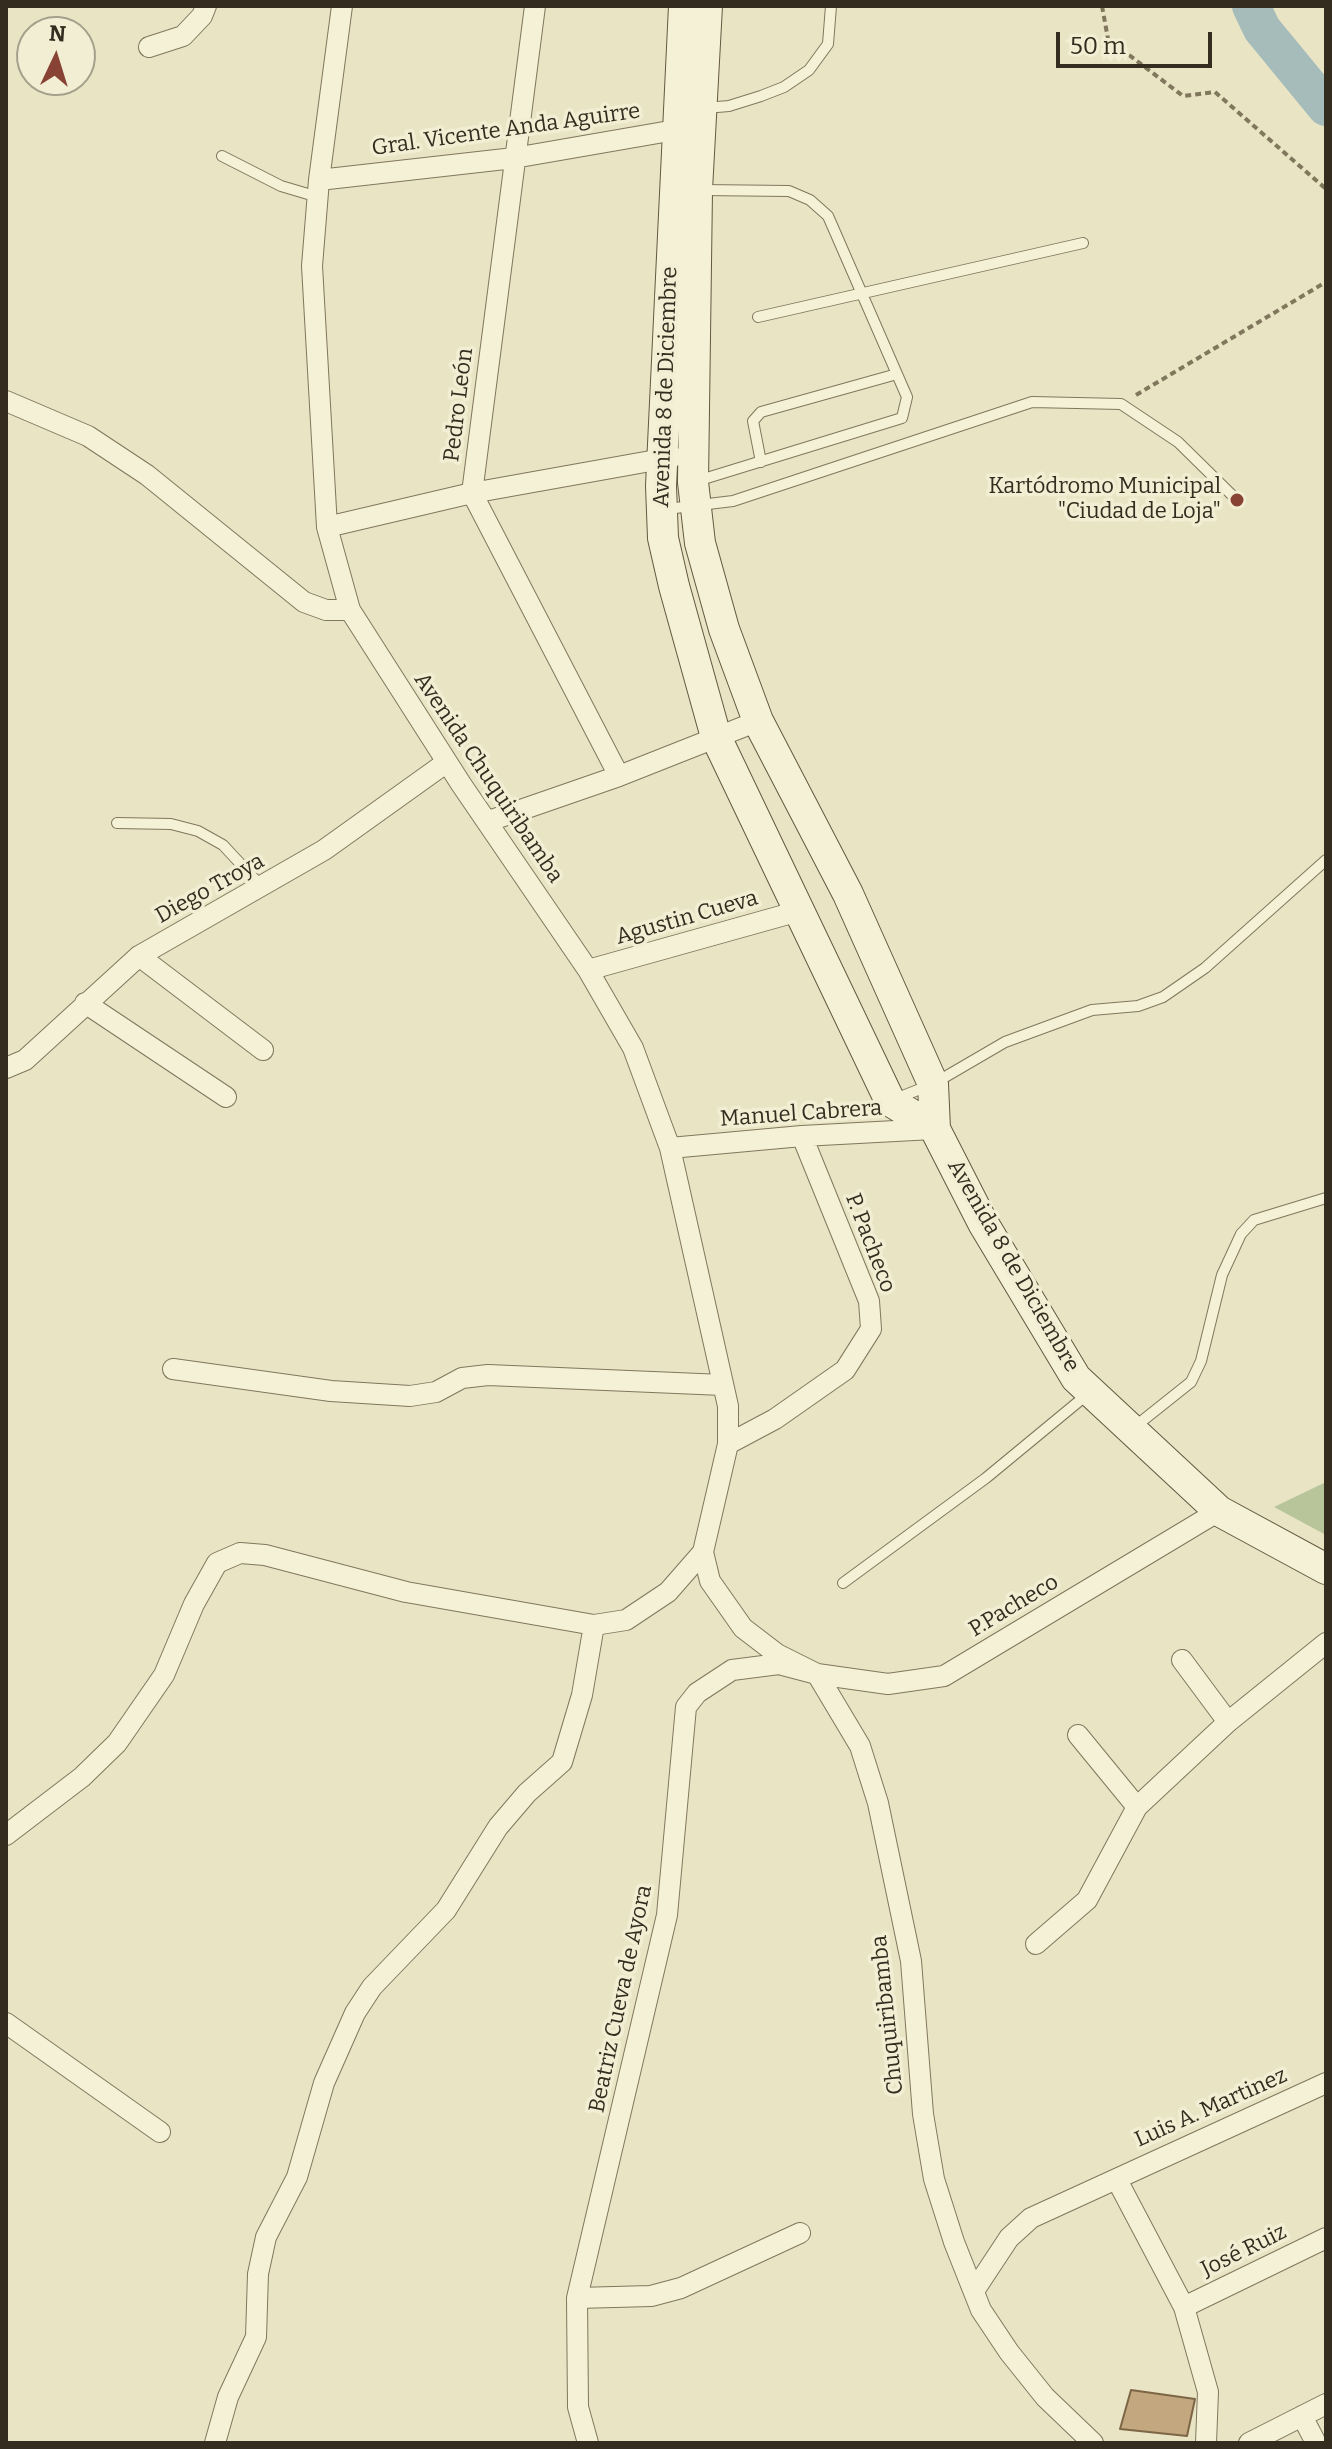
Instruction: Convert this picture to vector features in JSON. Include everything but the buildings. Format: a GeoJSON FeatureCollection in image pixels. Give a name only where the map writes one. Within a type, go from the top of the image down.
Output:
{"type":"FeatureCollection","features":[{"type":"Feature","properties":{"kind":"main road","name":"Avenida 8 de Diciembre"},"geometry":{"type":"LineString","coordinates":[[684,6],[693,121]]}},
{"type":"Feature","properties":{"kind":"main road","name":"Avenida 8 de Diciembre"},"geometry":{"type":"LineString","coordinates":[[707,6],[686,189],[674,586],[716,737],[890,1101],[935,1129]]}},
{"type":"Feature","properties":{"kind":"main road","name":"Avenida 8 de Diciembre"},"geometry":{"type":"LineString","coordinates":[[677,483],[700,543],[724,629],[758,721],[848,894],[933,1084],[935,1129],[1013,1274],[1076,1378],[1131,1430],[1219,1511],[1326,1569]]}},
{"type":"Feature","properties":{"kind":"street"},"geometry":{"type":"LineString","coordinates":[[149,47],[183,36],[202,16],[206,6]]}},
{"type":"Feature","properties":{"kind":"street","name":"Avenida Chuquiribamba"},"geometry":{"type":"LineString","coordinates":[[342,6],[318,188],[312,266],[327,527],[350,610],[447,762],[588,970],[633,1048],[670,1148],[723,1385],[728,1444],[703,1552]]}},
{"type":"Feature","properties":{"kind":"street","name":"Pedro León"},"geometry":{"type":"LineString","coordinates":[[535,6],[472,493],[619,776]]}},
{"type":"Feature","properties":{"kind":"street","name":"Gral. Vicente Anda Aguirre"},"geometry":{"type":"LineString","coordinates":[[318,188],[514,158],[693,121]]}},
{"type":"Feature","properties":{"kind":"street"},"geometry":{"type":"LineString","coordinates":[[6,401],[88,436],[147,475],[304,602],[326,610],[350,610]]}},
{"type":"Feature","properties":{"kind":"street"},"geometry":{"type":"LineString","coordinates":[[327,527],[472,493],[677,483]]}},
{"type":"Feature","properties":{"kind":"street"},"geometry":{"type":"LineString","coordinates":[[489,821],[619,776],[758,721]]}},
{"type":"Feature","properties":{"kind":"street","name":"Diego Troya"},"geometry":{"type":"LineString","coordinates":[[6,1068],[25,1060],[139,956],[324,850],[447,762]]}},
{"type":"Feature","properties":{"kind":"street","name":"Agustin Cueva"},"geometry":{"type":"LineString","coordinates":[[588,970],[799,911]]}},
{"type":"Feature","properties":{"kind":"street"},"geometry":{"type":"LineString","coordinates":[[139,956],[263,1050]]}},
{"type":"Feature","properties":{"kind":"street"},"geometry":{"type":"LineString","coordinates":[[85,1003],[226,1097]]}},
{"type":"Feature","properties":{"kind":"street","name":"Manuel Cabrera"},"geometry":{"type":"LineString","coordinates":[[670,1148],[802,1136],[935,1129]]}},
{"type":"Feature","properties":{"kind":"street","name":"P. Pacheco"},"geometry":{"type":"LineString","coordinates":[[728,1444],[775,1419],[845,1370],[871,1329],[869,1301],[802,1136]]}},
{"type":"Feature","properties":{"kind":"street"},"geometry":{"type":"LineString","coordinates":[[173,1369],[331,1391],[410,1396],[436,1392],[462,1378],[488,1375],[723,1385]]}},
{"type":"Feature","properties":{"kind":"street","name":"P.Pacheco"},"geometry":{"type":"LineString","coordinates":[[817,1674],[888,1684],[944,1676],[1219,1511]]}},
{"type":"Feature","properties":{"kind":"street"},"geometry":{"type":"LineString","coordinates":[[6,1835],[82,1777],[117,1743],[164,1675],[194,1604],[217,1563],[240,1553],[265,1555],[406,1592],[594,1625],[626,1620],[668,1592],[703,1552]]}},
{"type":"Feature","properties":{"kind":"street"},"geometry":{"type":"LineString","coordinates":[[703,1552],[710,1581],[743,1628],[777,1654],[817,1674]]}},
{"type":"Feature","properties":{"kind":"street"},"geometry":{"type":"LineString","coordinates":[[215,2443],[228,2397],[256,2337],[258,2274],[266,2237],[297,2177],[314,2113],[355,2013],[372,1987],[446,1910],[498,1827],[527,1793],[562,1762],[582,1695],[594,1625]]}},
{"type":"Feature","properties":{"kind":"street"},"geometry":{"type":"LineString","coordinates":[[1036,1944],[1087,1900],[1137,1807],[1228,1722],[1326,1643]]}},
{"type":"Feature","properties":{"kind":"street"},"geometry":{"type":"LineString","coordinates":[[1182,1660],[1228,1722]]}},
{"type":"Feature","properties":{"kind":"street","name":"Beatriz Cueva de Ayora"},"geometry":{"type":"LineString","coordinates":[[588,2443],[578,2407],[577,2298],[667,1915],[686,1707],[697,1693],[732,1670],[779,1664],[817,1674]]}},
{"type":"Feature","properties":{"kind":"street","name":"Chuquiribamba"},"geometry":{"type":"LineString","coordinates":[[817,1674],[860,1746],[878,1803],[911,1961],[923,2114],[934,2179],[974,2291],[981,2310],[1009,2352],[1045,2397],[1093,2443]]}},
{"type":"Feature","properties":{"kind":"street"},"geometry":{"type":"LineString","coordinates":[[1078,1735],[1137,1807]]}},
{"type":"Feature","properties":{"kind":"street"},"geometry":{"type":"LineString","coordinates":[[6,2023],[160,2132]]}},
{"type":"Feature","properties":{"kind":"street","name":"Luis A. Martinez"},"geometry":{"type":"LineString","coordinates":[[974,2291],[1009,2238],[1031,2218],[1326,2083]]}},
{"type":"Feature","properties":{"kind":"street"},"geometry":{"type":"LineString","coordinates":[[1117,2180],[1184,2307],[1208,2392],[1206,2443]]}},
{"type":"Feature","properties":{"kind":"street"},"geometry":{"type":"LineString","coordinates":[[577,2298],[651,2296],[681,2288],[800,2233]]}},
{"type":"Feature","properties":{"kind":"street","name":"José Ruiz"},"geometry":{"type":"LineString","coordinates":[[1184,2307],[1326,2238]]}},
{"type":"Feature","properties":{"kind":"street"},"geometry":{"type":"LineString","coordinates":[[1249,2443],[1326,2404]]}},
{"type":"Feature","properties":{"kind":"street"},"geometry":{"type":"LineString","coordinates":[[1302,2416],[1316,2443]]}},
{"type":"Feature","properties":{"kind":"lane"},"geometry":{"type":"LineString","coordinates":[[693,121],[784,87],[809,70],[828,44],[831,6]]}},
{"type":"Feature","properties":{"kind":"lane"},"geometry":{"type":"LineString","coordinates":[[222,156],[281,186],[318,188]]}},
{"type":"Feature","properties":{"kind":"lane"},"geometry":{"type":"LineString","coordinates":[[677,483],[761,462],[902,418],[907,397],[828,216],[810,200],[789,191],[686,189]]}},
{"type":"Feature","properties":{"kind":"lane"},"geometry":{"type":"LineString","coordinates":[[758,317],[1083,243]]}},
{"type":"Feature","properties":{"kind":"lane"},"geometry":{"type":"LineString","coordinates":[[761,462],[753,421],[761,412],[897,374]]}},
{"type":"Feature","properties":{"kind":"lane"},"geometry":{"type":"LineString","coordinates":[[677,483],[733,501],[1032,402],[1121,404],[1178,442],[1237,500]]}},
{"type":"Feature","properties":{"kind":"lane"},"geometry":{"type":"LineString","coordinates":[[117,823],[171,824],[198,831],[223,845],[262,888]]}},
{"type":"Feature","properties":{"kind":"lane"},"geometry":{"type":"LineString","coordinates":[[890,1101],[933,1084],[1005,1042],[1092,1010],[1138,1006],[1163,997],[1205,968],[1326,860]]}},
{"type":"Feature","properties":{"kind":"lane"},"geometry":{"type":"LineString","coordinates":[[1131,1430],[1191,1382],[1201,1361],[1222,1275],[1241,1234],[1254,1220],[1326,1198]]}},
{"type":"Feature","properties":{"kind":"lane"},"geometry":{"type":"LineString","coordinates":[[843,1583],[986,1478],[1090,1391]]}},
{"type":"Feature","properties":{"kind":"path"},"geometry":{"type":"LineString","coordinates":[[1102,6],[1108,39],[1183,96],[1215,92],[1326,189]]}},
{"type":"Feature","properties":{"kind":"path"},"geometry":{"type":"LineString","coordinates":[[1121,404],[1326,282]]}},
{"type":"Feature","properties":{"kind":"green space"},"geometry":{"type":"Polygon","coordinates":[[[1326,1482],[1326,1535],[1274,1507],[1326,1482]]]}},
{"type":"Feature","properties":{"kind":"waterway"},"geometry":{"type":"LineString","coordinates":[[1251,6],[1262,29],[1326,107]]}},
{"type":"Feature","properties":{"kind":"place","name":"Kartódromo Municipal \"Ciudad de Loja\""},"geometry":{"type":"Point","coordinates":[1237,500]}}]}
